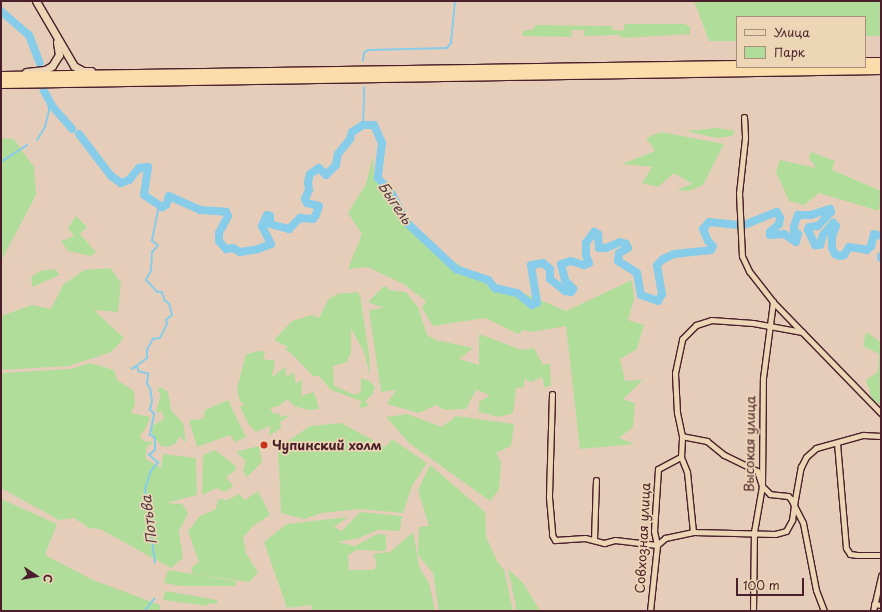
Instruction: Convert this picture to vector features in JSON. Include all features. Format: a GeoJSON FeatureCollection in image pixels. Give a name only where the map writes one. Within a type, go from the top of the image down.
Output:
{"type":"FeatureCollection","features":[{"type":"Feature","properties":{"kind":"highway"},"geometry":{"type":"LineString","coordinates":[[866,62],[881,62]]}},
{"type":"Feature","properties":{"kind":"highway"},"geometry":{"type":"LineString","coordinates":[[1,76],[736,65]]}},
{"type":"Feature","properties":{"kind":"highway"},"geometry":{"type":"LineString","coordinates":[[1,83],[881,69]]}},
{"type":"Feature","properties":{"kind":"street"},"geometry":{"type":"LineString","coordinates":[[36,1],[69,60],[78,69],[121,74]]}},
{"type":"Feature","properties":{"kind":"street"},"geometry":{"type":"LineString","coordinates":[[1,76],[45,70],[52,66],[59,55],[56,36]]}},
{"type":"Feature","properties":{"kind":"street"},"geometry":{"type":"LineString","coordinates":[[744,117],[745,138],[739,193],[742,256],[749,272],[773,302],[881,413]]}},
{"type":"Feature","properties":{"kind":"street","name":"Высокая улица"},"geometry":{"type":"LineString","coordinates":[[753,611],[754,532],[762,486],[763,378],[773,302]]}},
{"type":"Feature","properties":{"kind":"street"},"geometry":{"type":"LineString","coordinates":[[693,532],[687,472],[681,457],[682,436],[677,413],[675,373],[682,339],[696,325],[711,320],[770,326],[803,333]]}},
{"type":"Feature","properties":{"kind":"street"},"geometry":{"type":"LineString","coordinates":[[552,394],[552,464],[549,497],[552,535],[555,540],[594,540],[656,545],[665,538],[693,532],[754,532],[775,534],[786,531],[792,520],[796,487],[806,457],[816,448],[863,435],[881,436]]}},
{"type":"Feature","properties":{"kind":"street"},"geometry":{"type":"LineString","coordinates":[[682,436],[707,441],[724,455],[757,471],[762,486],[770,494],[788,496],[803,523],[816,590],[824,611]]}},
{"type":"Feature","properties":{"kind":"street"},"geometry":{"type":"LineString","coordinates":[[837,443],[846,548],[850,554],[881,554]]}},
{"type":"Feature","properties":{"kind":"street","name":"Совхозная улица"},"geometry":{"type":"LineString","coordinates":[[650,611],[656,545],[654,531],[658,468],[681,457]]}},
{"type":"Feature","properties":{"kind":"street"},"geometry":{"type":"LineString","coordinates":[[594,540],[596,480]]}},
{"type":"Feature","properties":{"kind":"street"},"geometry":{"type":"LineString","coordinates":[[788,496],[796,487]]}},
{"type":"Feature","properties":{"kind":"street"},"geometry":{"type":"LineString","coordinates":[[872,611],[881,575]]}},
{"type":"Feature","properties":{"kind":"street"},"geometry":{"type":"LineString","coordinates":[[874,604],[881,605]]}},
{"type":"Feature","properties":{"kind":"green space"},"geometry":{"type":"Polygon","coordinates":[[[694,1],[881,1],[881,36],[866,36],[866,16],[736,16],[736,41],[709,41],[694,1]]]}},
{"type":"Feature","properties":{"kind":"green space"},"geometry":{"type":"Polygon","coordinates":[[[625,24],[685,24],[690,27],[690,34],[624,38],[618,35],[583,36],[585,30],[571,30],[572,37],[522,36],[523,31],[534,29],[535,25],[612,26],[613,30],[623,31],[625,24]]]}},
{"type":"Feature","properties":{"kind":"green space"},"geometry":{"type":"Polygon","coordinates":[[[717,128],[735,131],[732,136],[717,138],[686,131],[717,128]]]}},
{"type":"Feature","properties":{"kind":"green space"},"geometry":{"type":"Polygon","coordinates":[[[661,132],[724,144],[703,185],[689,191],[676,190],[692,184],[674,173],[658,187],[642,183],[652,167],[622,164],[655,151],[646,138],[661,132]]]}},
{"type":"Feature","properties":{"kind":"green space"},"geometry":{"type":"Polygon","coordinates":[[[1,138],[14,139],[34,167],[36,195],[1,261],[1,138]]]}},
{"type":"Feature","properties":{"kind":"green space"},"geometry":{"type":"Polygon","coordinates":[[[811,152],[835,161],[832,170],[881,191],[879,211],[819,193],[804,205],[789,201],[776,172],[780,160],[816,168],[809,158],[811,152]]]}},
{"type":"Feature","properties":{"kind":"green space"},"geometry":{"type":"Polygon","coordinates":[[[373,156],[374,178],[389,192],[428,242],[470,273],[500,288],[519,291],[566,311],[632,280],[634,299],[628,320],[644,325],[637,349],[620,359],[625,381],[643,380],[623,399],[635,403],[633,427],[619,438],[635,444],[580,449],[566,326],[531,332],[524,330],[518,334],[485,318],[433,326],[422,308],[426,301],[405,285],[368,267],[348,269],[362,234],[348,213],[366,184],[373,156]]]}},
{"type":"Feature","properties":{"kind":"green space"},"geometry":{"type":"Polygon","coordinates":[[[76,216],[87,227],[80,234],[96,252],[91,256],[68,251],[61,241],[74,236],[68,228],[76,216]]]}},
{"type":"Feature","properties":{"kind":"green space"},"geometry":{"type":"Polygon","coordinates":[[[110,268],[121,283],[118,312],[94,310],[124,338],[111,352],[69,366],[1,370],[1,316],[32,305],[51,309],[63,285],[84,270],[110,268]]]}},
{"type":"Feature","properties":{"kind":"green space"},"geometry":{"type":"Polygon","coordinates":[[[55,269],[60,275],[32,287],[31,277],[40,271],[55,269]]]}},
{"type":"Feature","properties":{"kind":"green space"},"geometry":{"type":"Polygon","coordinates":[[[384,286],[393,291],[406,292],[418,307],[427,335],[436,340],[473,348],[459,359],[479,365],[479,334],[522,350],[534,348],[543,365],[550,363],[551,385],[545,388],[542,377],[531,382],[524,379],[524,387],[516,388],[513,413],[499,417],[479,412],[479,402],[490,395],[476,390],[466,409],[445,410],[436,405],[419,413],[387,404],[396,390],[381,392],[369,310],[383,308],[368,302],[384,286]]]}},
{"type":"Feature","properties":{"kind":"green space"},"geometry":{"type":"Polygon","coordinates":[[[357,292],[360,295],[369,354],[370,376],[364,352],[351,328],[351,352],[347,362],[333,366],[334,386],[355,395],[361,392],[361,378],[370,381],[375,387],[372,395],[365,401],[369,406],[360,408],[361,401],[331,390],[319,376],[313,376],[291,353],[285,350],[288,347],[274,340],[292,321],[312,315],[319,318],[328,300],[337,294],[357,292]]]}},
{"type":"Feature","properties":{"kind":"green space"},"geometry":{"type":"Polygon","coordinates":[[[866,332],[881,342],[881,405],[872,399],[866,380],[878,372],[879,354],[863,346],[866,332]]]}},
{"type":"Feature","properties":{"kind":"green space"},"geometry":{"type":"Polygon","coordinates":[[[260,351],[265,352],[263,359],[275,361],[272,377],[285,367],[287,377],[294,372],[296,384],[302,379],[301,396],[314,392],[319,409],[309,410],[294,406],[287,399],[279,406],[270,408],[274,414],[281,413],[278,417],[291,415],[280,422],[281,428],[269,436],[270,426],[256,432],[249,425],[240,407],[245,404],[240,402],[237,389],[246,354],[260,351]]]}},
{"type":"Feature","properties":{"kind":"green space"},"geometry":{"type":"Polygon","coordinates":[[[90,363],[114,370],[117,380],[134,391],[135,404],[131,413],[150,417],[146,428],[140,435],[143,441],[154,442],[146,448],[146,459],[161,468],[163,454],[196,458],[197,495],[166,503],[182,504],[188,513],[179,531],[183,558],[171,568],[100,529],[89,528],[74,518],[59,520],[1,488],[1,373],[71,369],[90,363]]]}},
{"type":"Feature","properties":{"kind":"green space"},"geometry":{"type":"Polygon","coordinates":[[[160,387],[168,392],[171,410],[183,423],[186,443],[180,436],[176,443],[168,447],[161,446],[152,434],[152,426],[164,419],[162,412],[156,412],[161,394],[157,390],[160,387]]]}},
{"type":"Feature","properties":{"kind":"green space"},"geometry":{"type":"Polygon","coordinates":[[[228,400],[246,437],[235,442],[230,435],[197,447],[189,420],[203,419],[205,410],[228,400]]]}},
{"type":"Feature","properties":{"kind":"green space"},"geometry":{"type":"Polygon","coordinates":[[[407,414],[442,427],[456,416],[514,424],[511,446],[496,453],[501,462],[499,490],[490,501],[409,443],[386,417],[407,414]]]}},
{"type":"Feature","properties":{"kind":"green space"},"geometry":{"type":"Polygon","coordinates":[[[341,423],[386,447],[392,439],[427,463],[412,486],[403,513],[360,509],[322,513],[304,519],[281,513],[278,448],[310,426],[341,423]]]}},
{"type":"Feature","properties":{"kind":"green space"},"geometry":{"type":"Polygon","coordinates":[[[259,446],[262,462],[247,477],[243,471],[246,461],[236,452],[259,446]]]}},
{"type":"Feature","properties":{"kind":"green space"},"geometry":{"type":"Polygon","coordinates":[[[215,450],[236,466],[235,471],[226,477],[233,486],[225,492],[217,488],[202,495],[203,455],[215,450]]]}},
{"type":"Feature","properties":{"kind":"green space"},"geometry":{"type":"Polygon","coordinates":[[[430,465],[485,512],[486,536],[497,561],[504,570],[513,611],[439,611],[433,573],[418,555],[419,527],[429,526],[418,490],[430,465]]]}},
{"type":"Feature","properties":{"kind":"green space"},"geometry":{"type":"Polygon","coordinates":[[[258,491],[270,515],[253,526],[243,537],[246,553],[258,573],[249,582],[193,574],[191,568],[199,562],[188,531],[200,516],[216,509],[218,499],[227,500],[239,494],[245,500],[258,491]]]}},
{"type":"Feature","properties":{"kind":"green space"},"geometry":{"type":"Polygon","coordinates":[[[1,499],[57,524],[45,555],[93,580],[160,605],[160,611],[1,611],[1,499]]]}},
{"type":"Feature","properties":{"kind":"green space"},"geometry":{"type":"Polygon","coordinates":[[[360,512],[402,516],[400,531],[378,530],[359,538],[338,542],[355,546],[377,534],[386,535],[386,551],[357,550],[348,555],[349,570],[374,570],[377,565],[373,554],[390,552],[413,532],[420,569],[429,583],[435,611],[311,611],[312,605],[287,608],[264,542],[287,524],[348,517],[334,527],[342,531],[360,512]]]}},
{"type":"Feature","properties":{"kind":"green space"},"geometry":{"type":"Polygon","coordinates":[[[508,569],[524,584],[540,611],[517,611],[508,569]]]}},
{"type":"Feature","properties":{"kind":"green space"},"geometry":{"type":"Polygon","coordinates":[[[168,570],[236,581],[236,586],[180,586],[164,583],[168,570]]]}},
{"type":"Feature","properties":{"kind":"green space"},"geometry":{"type":"Polygon","coordinates":[[[165,591],[217,600],[217,604],[208,603],[209,606],[163,600],[165,591]]]}},
{"type":"Feature","properties":{"kind":"waterway"},"geometry":{"type":"LineString","coordinates":[[363,61],[364,53],[368,50],[447,48],[451,43],[455,1]]}},
{"type":"Feature","properties":{"kind":"waterway","name":"Быгель"},"geometry":{"type":"LineString","coordinates":[[1,11],[29,35],[40,63]]}},
{"type":"Feature","properties":{"kind":"waterway"},"geometry":{"type":"LineString","coordinates":[[363,125],[364,88]]}},
{"type":"Feature","properties":{"kind":"waterway","name":"Быгель"},"geometry":{"type":"LineString","coordinates":[[44,91],[53,107],[72,129]]}},
{"type":"Feature","properties":{"kind":"waterway"},"geometry":{"type":"LineString","coordinates":[[37,140],[45,127],[49,111],[48,98]]}},
{"type":"Feature","properties":{"kind":"waterway","name":"Быгель"},"geometry":{"type":"LineString","coordinates":[[79,134],[111,176],[121,183],[129,180],[139,168],[148,167],[144,195],[162,207],[166,205],[169,196],[200,210],[226,212],[228,216],[219,233],[219,241],[226,249],[233,248],[240,252],[258,249],[271,244],[262,226],[267,215],[270,216],[270,224],[289,229],[300,218],[313,219],[319,206],[307,203],[305,199],[309,190],[308,182],[310,174],[319,168],[326,175],[336,165],[338,154],[350,139],[352,132],[363,125],[374,125],[382,143],[378,178],[392,194],[406,222],[456,269],[488,280],[495,288],[517,293],[532,305],[537,303],[531,265],[543,263],[550,269],[550,279],[565,291],[571,292],[573,289],[565,280],[561,264],[571,261],[584,265],[589,263],[586,255],[586,243],[594,232],[598,234],[599,248],[606,248],[620,242],[626,244],[628,248],[619,253],[618,261],[637,273],[641,295],[658,301],[662,294],[657,265],[663,259],[674,254],[711,250],[713,246],[708,241],[703,229],[709,222],[736,225]]}},
{"type":"Feature","properties":{"kind":"waterway"},"geometry":{"type":"LineString","coordinates":[[1,162],[27,145]]}},
{"type":"Feature","properties":{"kind":"waterway","name":"Потьва"},"geometry":{"type":"LineString","coordinates":[[155,563],[145,489],[151,471],[158,463],[149,455],[155,450],[155,438],[150,435],[154,414],[150,410],[152,401],[150,389],[147,384],[148,374],[139,372],[137,367],[132,369],[147,358],[147,350],[153,339],[160,338],[167,324],[166,320],[172,315],[169,304],[165,301],[162,293],[157,292],[146,280],[151,271],[152,252],[158,246],[152,241],[159,205]]}},
{"type":"Feature","properties":{"kind":"waterway","name":"Быгель"},"geometry":{"type":"LineString","coordinates":[[744,225],[777,212],[780,218],[779,224],[770,232],[770,235],[784,234],[796,242],[798,234],[794,231],[794,226],[798,215],[811,215],[830,209],[831,212],[818,226],[809,227],[808,230],[815,245],[820,245],[823,235],[833,223],[836,226],[832,237],[832,248],[835,254],[840,256],[844,255],[849,247],[867,250],[871,246],[874,234],[881,236]]}},
{"type":"Feature","properties":{"kind":"waterway","name":"Потьва"},"geometry":{"type":"LineString","coordinates":[[145,611],[154,599]]}},
{"type":"Feature","properties":{"kind":"place","name":"Чупинский холм"},"geometry":{"type":"Point","coordinates":[264,445]}}]}
